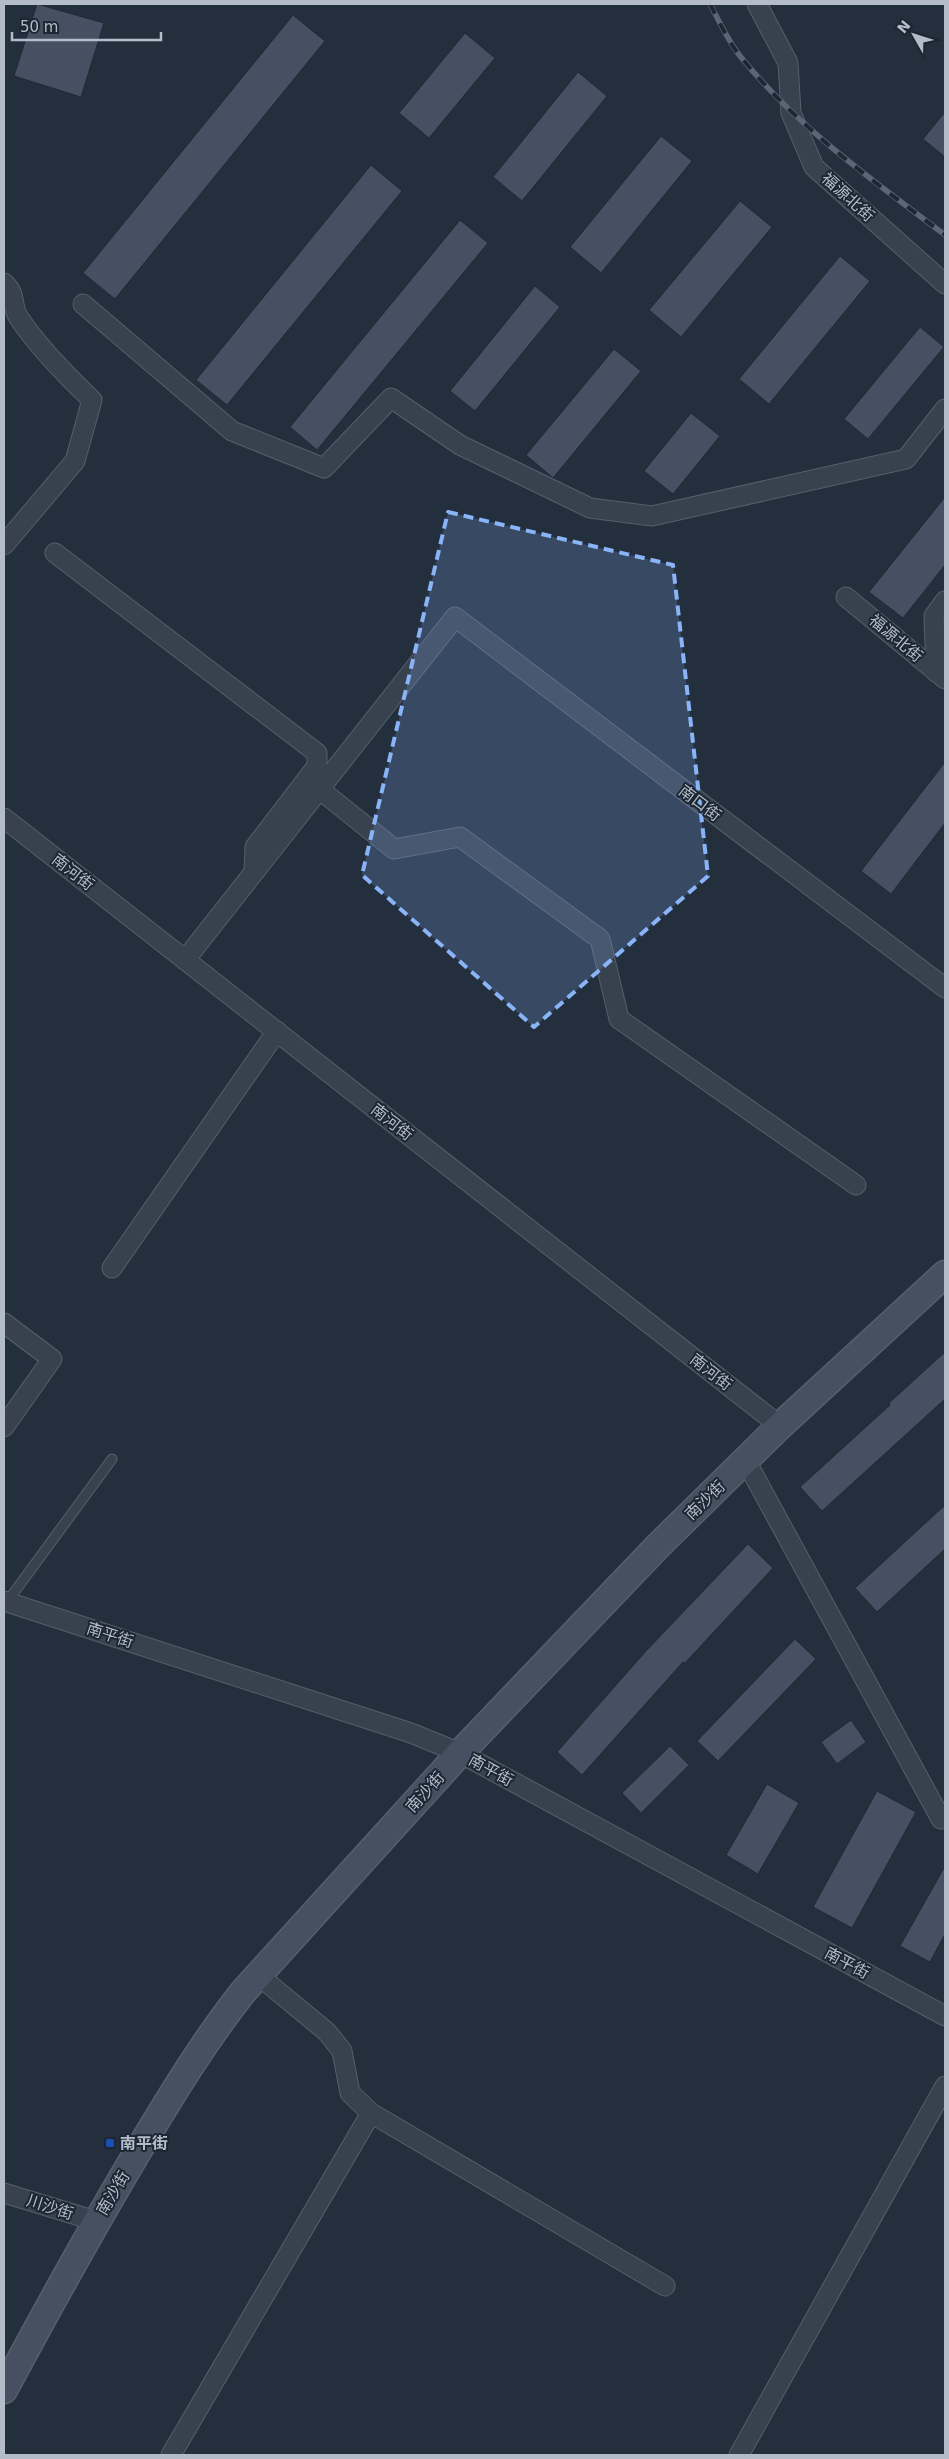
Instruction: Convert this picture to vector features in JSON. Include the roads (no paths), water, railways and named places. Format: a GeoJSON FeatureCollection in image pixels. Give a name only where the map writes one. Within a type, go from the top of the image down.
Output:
{"type":"FeatureCollection","features":[{"type":"Feature","properties":{"kind":"street","name":"福源北街"},"geometry":{"type":"LineString","coordinates":[[756,4],[788,62],[791,113],[814,167],[945,284]]}},
{"type":"Feature","properties":{"kind":"street"},"geometry":{"type":"LineString","coordinates":[[4,283],[12,290],[18,316],[72,382],[92,400],[75,461],[4,545]]}},
{"type":"Feature","properties":{"kind":"street"},"geometry":{"type":"LineString","coordinates":[[83,304],[232,431],[324,468],[391,398],[460,445],[590,508],[652,516],[906,459],[945,409]]}},
{"type":"Feature","properties":{"kind":"street"},"geometry":{"type":"LineString","coordinates":[[55,553],[317,753],[317,766],[255,847],[254,871]]}},
{"type":"Feature","properties":{"kind":"street","name":"福源北街"},"geometry":{"type":"LineString","coordinates":[[846,597],[941,676]]}},
{"type":"Feature","properties":{"kind":"street"},"geometry":{"type":"LineString","coordinates":[[941,676],[934,616],[945,601]]}},
{"type":"Feature","properties":{"kind":"street","name":"南口街"},"geometry":{"type":"LineString","coordinates":[[318,788],[454,617],[945,988]]}},
{"type":"Feature","properties":{"kind":"street"},"geometry":{"type":"LineString","coordinates":[[185,960],[318,788],[394,849],[460,837],[600,939],[619,1018],[856,1185]]}},
{"type":"Feature","properties":{"kind":"street","name":"南河街"},"geometry":{"type":"LineString","coordinates":[[4,818],[780,1426]]}},
{"type":"Feature","properties":{"kind":"street"},"geometry":{"type":"LineString","coordinates":[[112,1268],[277,1031]]}},
{"type":"Feature","properties":{"kind":"street","name":"南沙街"},"geometry":{"type":"LineString","coordinates":[[4,2390],[96,2221],[212,2031],[258,1974],[460,1753],[658,1546],[780,1426],[945,1274]]}},
{"type":"Feature","properties":{"kind":"street"},"geometry":{"type":"LineString","coordinates":[[4,1323],[52,1359],[4,1427]]}},
{"type":"Feature","properties":{"kind":"street"},"geometry":{"type":"LineString","coordinates":[[746,1461],[942,1819],[945,1818]]}},
{"type":"Feature","properties":{"kind":"street","name":"南平街"},"geometry":{"type":"LineString","coordinates":[[5,1601],[411,1733],[460,1753],[945,2016]]}},
{"type":"Feature","properties":{"kind":"street"},"geometry":{"type":"LineString","coordinates":[[258,1974],[328,2032],[342,2051],[350,2093],[371,2113],[666,2286]]}},
{"type":"Feature","properties":{"kind":"street"},"geometry":{"type":"LineString","coordinates":[[739,2455],[945,2086]]}},
{"type":"Feature","properties":{"kind":"street"},"geometry":{"type":"LineString","coordinates":[[177,2453],[371,2113]]}},
{"type":"Feature","properties":{"kind":"street","name":"川沙街"},"geometry":{"type":"LineString","coordinates":[[4,2192],[96,2221]]}},
{"type":"Feature","properties":{"kind":"lane"},"geometry":{"type":"LineString","coordinates":[[5,1601],[112,1459]]}},
{"type":"Feature","properties":{"kind":"railway"},"geometry":{"type":"LineString","coordinates":[[710,4],[740,56],[786,107],[837,152],[945,235]]}},
{"type":"Feature","properties":{"kind":"place","name":"南平街"},"geometry":{"type":"Point","coordinates":[110,2143]}}]}
